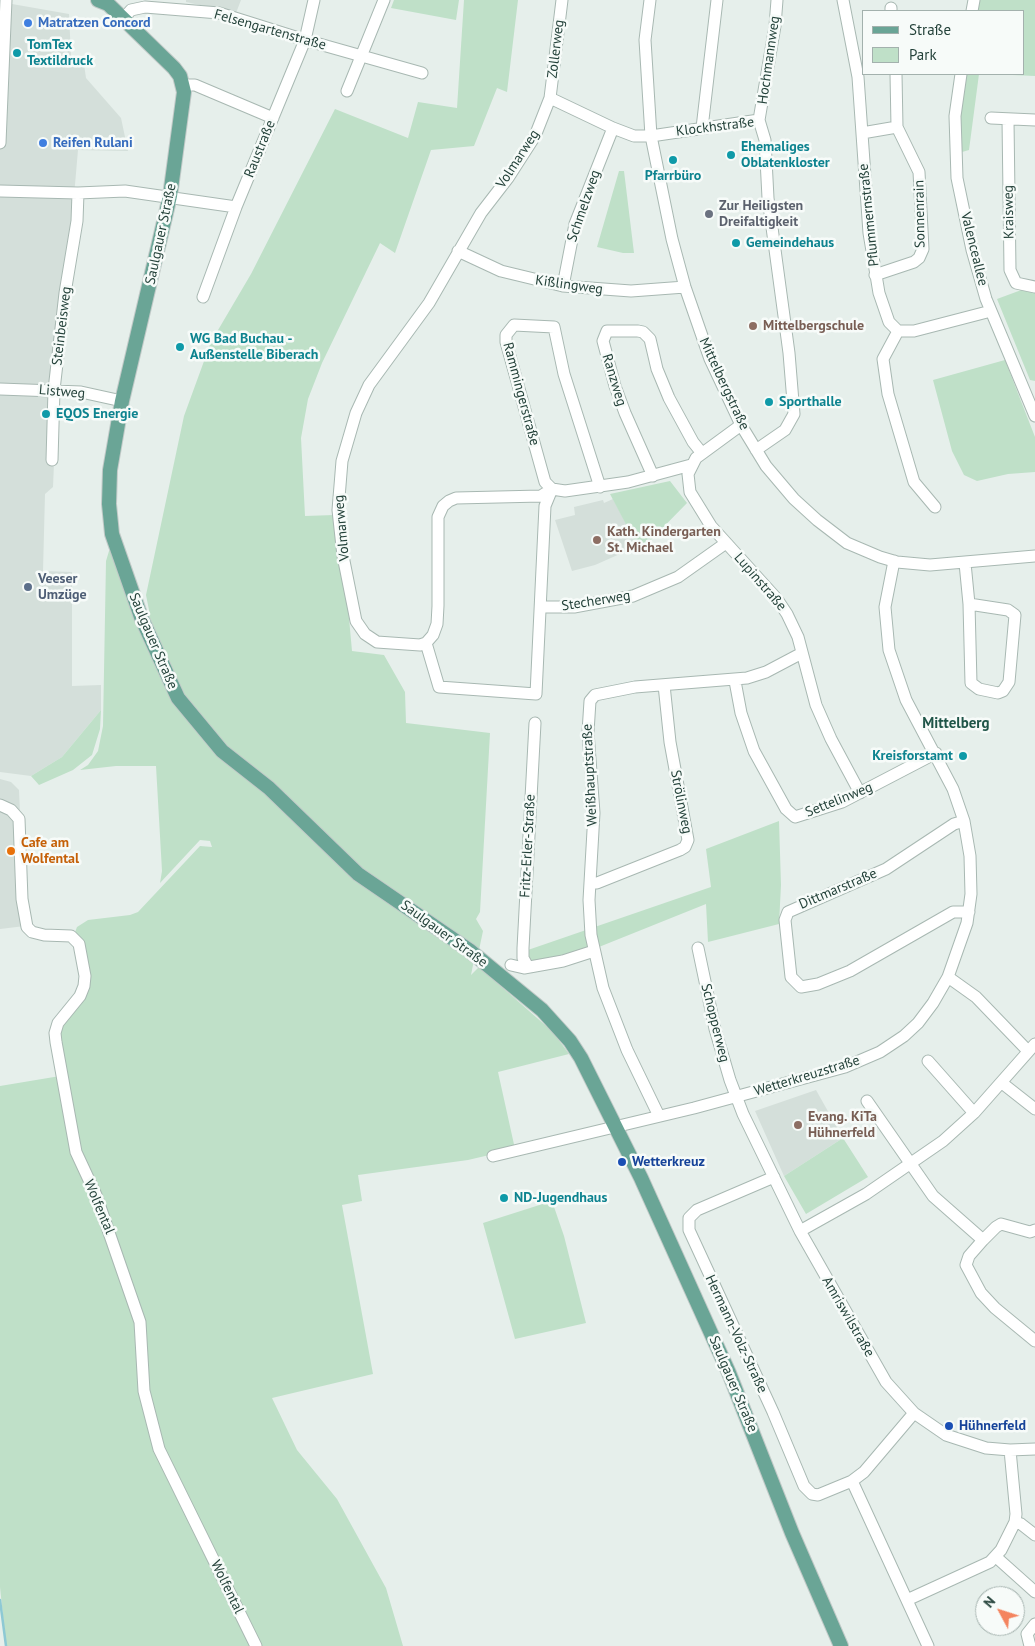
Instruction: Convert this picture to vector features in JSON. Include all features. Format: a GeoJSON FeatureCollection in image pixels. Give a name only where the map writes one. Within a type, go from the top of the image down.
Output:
{"type":"FeatureCollection","features":[{"type":"Feature","properties":{"kind":"main road"},"geometry":{"type":"LineString","coordinates":[[104,1],[174,68],[183,85]]}},
{"type":"Feature","properties":{"kind":"main road","name":"Saulgauer Straße"},"geometry":{"type":"LineString","coordinates":[[183,85],[183,104],[170,196],[122,401],[110,470],[109,504],[112,534],[141,617],[178,698],[222,751],[269,788],[358,874],[469,950],[542,1010],[570,1041],[582,1058],[616,1126],[729,1373],[792,1532],[841,1646]]}},
{"type":"Feature","properties":{"kind":"street"},"geometry":{"type":"LineString","coordinates":[[0,143],[6,0]]}},
{"type":"Feature","properties":{"kind":"street","name":"Raustraße"},"geometry":{"type":"LineString","coordinates":[[203,297],[236,208],[305,40],[314,0]]}},
{"type":"Feature","properties":{"kind":"street"},"geometry":{"type":"LineString","coordinates":[[347,91],[384,0]]}},
{"type":"Feature","properties":{"kind":"street","name":"Zollerweg"},"geometry":{"type":"LineString","coordinates":[[550,98],[562,0]]}},
{"type":"Feature","properties":{"kind":"street","name":"Mittelbergstraße"},"geometry":{"type":"LineString","coordinates":[[650,0],[645,59],[651,136],[672,239],[685,287],[710,359],[741,425],[775,478],[817,520],[847,543],[866,552],[894,561],[930,565],[1035,556]]}},
{"type":"Feature","properties":{"kind":"street"},"geometry":{"type":"LineString","coordinates":[[702,128],[717,0]]}},
{"type":"Feature","properties":{"kind":"street","name":"Hochmannweg"},"geometry":{"type":"LineString","coordinates":[[759,120],[775,26],[777,0]]}},
{"type":"Feature","properties":{"kind":"street","name":"Pflummernstraße"},"geometry":{"type":"LineString","coordinates":[[844,0],[858,77],[869,233],[875,275],[889,322],[898,331]]}},
{"type":"Feature","properties":{"kind":"street","name":"Felsengartenstraße"},"geometry":{"type":"LineString","coordinates":[[123,19],[131,10],[145,8],[211,12],[422,73]]}},
{"type":"Feature","properties":{"kind":"street","name":"Sonnenrain"},"geometry":{"type":"LineString","coordinates":[[875,275],[914,262],[919,258],[923,249],[919,172],[916,161],[898,127],[896,75]]}},
{"type":"Feature","properties":{"kind":"street","name":"Valenceallee"},"geometry":{"type":"LineString","coordinates":[[962,75],[955,116],[958,178],[972,250],[991,311],[1032,398],[1035,416]]}},
{"type":"Feature","properties":{"kind":"street"},"geometry":{"type":"LineString","coordinates":[[183,85],[195,85],[273,118]]}},
{"type":"Feature","properties":{"kind":"street","name":"Klockhstraße"},"geometry":{"type":"LineString","coordinates":[[550,98],[634,136],[651,136],[759,120],[765,140],[768,198],[789,353],[794,414],[785,430],[756,450]]}},
{"type":"Feature","properties":{"kind":"street","name":"Volmarweg"},"geometry":{"type":"LineString","coordinates":[[426,643],[420,645],[377,642],[360,629],[356,621],[343,556],[338,510],[339,486],[346,443],[362,399],[385,361],[429,303],[482,213],[523,157],[546,112],[550,98]]}},
{"type":"Feature","properties":{"kind":"street"},"geometry":{"type":"LineString","coordinates":[[991,118],[1035,120]]}},
{"type":"Feature","properties":{"kind":"street","name":"Kraisweg"},"geometry":{"type":"LineString","coordinates":[[1008,120],[1010,270],[1016,283],[1035,287]]}},
{"type":"Feature","properties":{"kind":"street"},"geometry":{"type":"LineString","coordinates":[[862,133],[898,127]]}},
{"type":"Feature","properties":{"kind":"street","name":"Schmelzweg"},"geometry":{"type":"LineString","coordinates":[[562,286],[576,224],[613,128]]}},
{"type":"Feature","properties":{"kind":"street"},"geometry":{"type":"LineString","coordinates":[[0,191],[78,193],[125,191],[170,196],[236,208]]}},
{"type":"Feature","properties":{"kind":"street","name":"Steinbeisweg"},"geometry":{"type":"LineString","coordinates":[[52,460],[54,390],[65,292],[77,221],[78,193]]}},
{"type":"Feature","properties":{"kind":"street","name":"Kißlingweg"},"geometry":{"type":"LineString","coordinates":[[458,251],[508,273],[562,286],[631,291],[685,287]]}},
{"type":"Feature","properties":{"kind":"street"},"geometry":{"type":"LineString","coordinates":[[935,506],[914,482],[888,394],[883,359],[898,331],[914,331],[991,311]]}},
{"type":"Feature","properties":{"kind":"street","name":"Rammingerstraße"},"geometry":{"type":"LineString","coordinates":[[552,489],[546,482],[506,342],[506,334],[514,325],[554,327],[564,374],[600,487]]}},
{"type":"Feature","properties":{"kind":"street","name":"Ranzweg"},"geometry":{"type":"LineString","coordinates":[[653,476],[624,414],[615,386],[603,341],[607,331],[638,331],[643,332],[650,339],[657,369],[669,398],[693,442],[702,452]]}},
{"type":"Feature","properties":{"kind":"street","name":"Listweg"},"geometry":{"type":"LineString","coordinates":[[0,389],[81,392],[122,401]]}},
{"type":"Feature","properties":{"kind":"street"},"geometry":{"type":"LineString","coordinates":[[552,489],[545,506],[536,694],[439,687],[426,643],[433,636],[437,624],[437,528],[438,517],[443,506],[456,498],[541,496],[552,489],[565,491],[600,487],[653,476],[691,465],[702,452],[741,425]]}},
{"type":"Feature","properties":{"kind":"street","name":"Lupinstraße"},"geometry":{"type":"LineString","coordinates":[[691,465],[688,474],[690,492],[699,508],[726,543],[777,599],[794,627],[811,690],[820,714],[860,793]]}},
{"type":"Feature","properties":{"kind":"street","name":"Stecherweg"},"geometry":{"type":"LineString","coordinates":[[541,607],[574,607],[633,596],[678,577],[726,543]]}},
{"type":"Feature","properties":{"kind":"street","name":"Wetterkreuzstraße"},"geometry":{"type":"LineString","coordinates":[[616,1126],[823,1074],[880,1052],[918,1023],[948,977],[962,939],[969,912],[970,856],[964,821],[953,788],[906,700],[889,650],[886,607],[894,561]]}},
{"type":"Feature","properties":{"kind":"street"},"geometry":{"type":"LineString","coordinates":[[964,563],[969,604],[971,682],[979,690],[1003,692],[1009,682],[1015,615],[1008,610],[969,604]]}},
{"type":"Feature","properties":{"kind":"street","name":"Weißhauptstraße"},"geometry":{"type":"LineString","coordinates":[[659,1116],[627,1050],[604,988],[594,951],[589,919],[594,813],[588,732],[590,701],[599,693],[664,685],[735,681],[757,676],[802,653]]}},
{"type":"Feature","properties":{"kind":"street","name":"Settelinweg"},"geometry":{"type":"LineString","coordinates":[[735,681],[741,713],[754,751],[791,815],[803,816],[860,793],[936,753]]}},
{"type":"Feature","properties":{"kind":"street","name":"Strölinweg"},"geometry":{"type":"LineString","coordinates":[[590,884],[597,883],[680,850],[686,845],[688,836],[670,742],[664,685]]}},
{"type":"Feature","properties":{"kind":"street","name":"Fritz-Erler-Straße"},"geometry":{"type":"LineString","coordinates":[[528,967],[523,958],[523,948],[535,723]]}},
{"type":"Feature","properties":{"kind":"street","name":"Wolfental"},"geometry":{"type":"LineString","coordinates":[[0,805],[11,810],[19,819],[22,899],[27,927],[32,932],[44,935],[71,936],[79,944],[85,976],[84,986],[80,996],[58,1023],[54,1032],[76,1152],[96,1195],[138,1314],[142,1340],[144,1391],[156,1440],[256,1646]]}},
{"type":"Feature","properties":{"kind":"street","name":"Dittmarstraße"},"geometry":{"type":"LineString","coordinates":[[964,821],[954,824],[886,869],[788,912],[785,920],[791,977],[801,987],[818,984],[850,971],[953,912],[969,912]]}},
{"type":"Feature","properties":{"kind":"street","name":"Schopperweg"},"geometry":{"type":"LineString","coordinates":[[698,948],[716,1029],[736,1097]]}},
{"type":"Feature","properties":{"kind":"street"},"geometry":{"type":"LineString","coordinates":[[511,965],[528,967],[563,961],[594,951]]}},
{"type":"Feature","properties":{"kind":"street"},"geometry":{"type":"LineString","coordinates":[[800,1231],[866,1194],[910,1165],[974,1113],[1032,1048],[976,997],[948,977]]}},
{"type":"Feature","properties":{"kind":"street"},"geometry":{"type":"LineString","coordinates":[[928,1061],[974,1113]]}},
{"type":"Feature","properties":{"kind":"street"},"geometry":{"type":"LineString","coordinates":[[1002,1083],[1035,1109]]}},
{"type":"Feature","properties":{"kind":"street","name":"Amriswilstraße"},"geometry":{"type":"LineString","coordinates":[[736,1097],[800,1231],[886,1382],[914,1413],[930,1426],[953,1438],[986,1448],[1010,1450],[1035,1449]]}},
{"type":"Feature","properties":{"kind":"street"},"geometry":{"type":"LineString","coordinates":[[867,1101],[933,1196],[983,1240]]}},
{"type":"Feature","properties":{"kind":"street"},"geometry":{"type":"LineString","coordinates":[[493,1156],[616,1126]]}},
{"type":"Feature","properties":{"kind":"street","name":"Hermann-Volz-Straße"},"geometry":{"type":"LineString","coordinates":[[774,1177],[697,1210],[689,1218],[687,1224],[773,1412],[804,1486],[812,1494],[818,1495],[852,1481],[864,1472],[914,1413]]}},
{"type":"Feature","properties":{"kind":"street"},"geometry":{"type":"LineString","coordinates":[[1035,1230],[1030,1232],[1001,1224],[983,1240],[966,1261],[968,1273],[981,1293],[995,1308],[1035,1341]]}},
{"type":"Feature","properties":{"kind":"street"},"geometry":{"type":"LineString","coordinates":[[908,1600],[996,1558],[1015,1522],[1016,1504],[1010,1450]]}},
{"type":"Feature","properties":{"kind":"street"},"geometry":{"type":"LineString","coordinates":[[852,1481],[928,1646]]}},
{"type":"Feature","properties":{"kind":"street"},"geometry":{"type":"LineString","coordinates":[[1015,1522],[1034,1532]]}},
{"type":"Feature","properties":{"kind":"street"},"geometry":{"type":"LineString","coordinates":[[996,1558],[1035,1592]]}},
{"type":"Feature","properties":{"kind":"street"},"geometry":{"type":"LineString","coordinates":[[1030,1646],[1027,1634],[1035,1624]]}},
{"type":"Feature","properties":{"kind":"shaded area"},"geometry":{"type":"Polygon","coordinates":[[[0,0],[12,0],[12,4],[69,14],[71,56],[83,57],[86,78],[121,118],[128,151],[78,150],[57,392],[53,487],[45,494],[43,571],[72,572],[72,686],[101,685],[101,710],[62,757],[31,776],[0,772],[0,0]]]}},
{"type":"Feature","properties":{"kind":"shaded area"},"geometry":{"type":"Polygon","coordinates":[[[186,0],[241,0],[236,13],[186,2],[186,0]]]}},
{"type":"Feature","properties":{"kind":"shaded area","name":"Kath. Kindergarten St. Michael"},"geometry":{"type":"Polygon","coordinates":[[[613,499],[638,546],[595,565],[572,571],[555,520],[575,515],[574,507],[603,500],[604,503],[613,499]]]}},
{"type":"Feature","properties":{"kind":"shaded area"},"geometry":{"type":"Polygon","coordinates":[[[0,779],[11,782],[19,790],[25,926],[0,929],[0,779]]]}},
{"type":"Feature","properties":{"kind":"shaded area","name":"Evang. KiTa Hühnerfeld"},"geometry":{"type":"Polygon","coordinates":[[[816,1090],[843,1138],[784,1176],[755,1111],[816,1090]]]}},
{"type":"Feature","properties":{"kind":"green space"},"geometry":{"type":"Polygon","coordinates":[[[394,0],[459,0],[456,20],[391,8],[394,0]]]}},
{"type":"Feature","properties":{"kind":"green space"},"geometry":{"type":"Polygon","coordinates":[[[464,0],[518,0],[507,92],[497,88],[474,146],[431,150],[395,253],[380,243],[322,363],[308,399],[301,438],[305,516],[334,515],[339,561],[348,607],[352,651],[384,655],[405,692],[406,723],[490,733],[480,912],[476,919],[483,931],[479,950],[351,864],[317,830],[226,747],[180,697],[154,645],[176,701],[221,753],[379,897],[474,960],[471,975],[479,967],[553,1032],[569,1054],[498,1072],[515,1149],[468,1160],[358,1175],[362,1201],[342,1205],[373,1374],[272,1398],[297,1450],[337,1499],[386,1588],[403,1646],[6,1646],[0,1587],[0,1086],[60,1076],[73,1151],[104,1219],[134,1305],[142,1340],[142,1370],[147,1402],[141,1322],[130,1281],[108,1218],[78,1151],[56,1033],[59,1024],[82,997],[86,984],[87,975],[80,942],[74,935],[77,927],[88,920],[130,915],[138,912],[200,846],[212,847],[210,841],[200,840],[160,883],[162,871],[156,766],[116,766],[80,770],[88,765],[98,751],[103,726],[106,561],[109,551],[112,549],[125,584],[150,635],[146,595],[184,416],[211,342],[251,274],[335,109],[408,138],[418,102],[457,108],[464,0]]]}},
{"type":"Feature","properties":{"kind":"green space"},"geometry":{"type":"Polygon","coordinates":[[[977,0],[1035,0],[1035,76],[1012,75],[1025,75],[1025,10],[975,10],[977,0]]]}},
{"type":"Feature","properties":{"kind":"green space"},"geometry":{"type":"Polygon","coordinates":[[[964,75],[979,75],[969,150],[962,152],[957,114],[964,75]]]}},
{"type":"Feature","properties":{"kind":"green space"},"geometry":{"type":"Polygon","coordinates":[[[619,171],[624,171],[634,253],[623,253],[597,247],[619,171]]]}},
{"type":"Feature","properties":{"kind":"green space"},"geometry":{"type":"Polygon","coordinates":[[[1024,289],[1035,290],[1035,381],[1030,380],[997,299],[1024,289]]]}},
{"type":"Feature","properties":{"kind":"green space"},"geometry":{"type":"Polygon","coordinates":[[[1005,360],[1035,437],[1035,472],[1008,474],[977,481],[964,475],[952,451],[933,380],[1005,360]]]}},
{"type":"Feature","properties":{"kind":"green space"},"geometry":{"type":"Polygon","coordinates":[[[670,481],[687,503],[640,551],[610,494],[670,481]]]}},
{"type":"Feature","properties":{"kind":"green space"},"geometry":{"type":"Polygon","coordinates":[[[101,710],[100,729],[92,755],[73,770],[39,785],[31,776],[62,757],[101,710]]]}},
{"type":"Feature","properties":{"kind":"green space"},"geometry":{"type":"Polygon","coordinates":[[[779,821],[781,885],[779,924],[708,942],[706,904],[579,955],[517,966],[525,951],[711,887],[706,849],[779,821]]]}},
{"type":"Feature","properties":{"kind":"green space"},"geometry":{"type":"Polygon","coordinates":[[[843,1138],[868,1177],[806,1214],[784,1176],[843,1138]]]}},
{"type":"Feature","properties":{"kind":"green space"},"geometry":{"type":"Polygon","coordinates":[[[552,1201],[564,1236],[586,1323],[515,1339],[483,1223],[552,1201]]]}},
{"type":"Feature","properties":{"kind":"waterway"},"geometry":{"type":"LineString","coordinates":[[0,1600],[6,1646]]}},
{"type":"Feature","properties":{"kind":"place","name":"Matratzen Concord"},"geometry":{"type":"Point","coordinates":[28,23]}},
{"type":"Feature","properties":{"kind":"place","name":"TomTex Textildruck"},"geometry":{"type":"Point","coordinates":[17,53]}},
{"type":"Feature","properties":{"kind":"place","name":"Reifen Rulani"},"geometry":{"type":"Point","coordinates":[43,143]}},
{"type":"Feature","properties":{"kind":"place","name":"Ehemaliges Oblatenkloster"},"geometry":{"type":"Point","coordinates":[731,155]}},
{"type":"Feature","properties":{"kind":"place","name":"Pfarrbüro"},"geometry":{"type":"Point","coordinates":[673,160]}},
{"type":"Feature","properties":{"kind":"place","name":"Zur Heiligsten Dreifaltigkeit"},"geometry":{"type":"Point","coordinates":[709,214]}},
{"type":"Feature","properties":{"kind":"place","name":"Gemeindehaus"},"geometry":{"type":"Point","coordinates":[736,243]}},
{"type":"Feature","properties":{"kind":"place","name":"Mittelbergschule"},"geometry":{"type":"Point","coordinates":[753,326]}},
{"type":"Feature","properties":{"kind":"place","name":"WG Bad Buchau - Außenstelle Biberach"},"geometry":{"type":"Point","coordinates":[180,347]}},
{"type":"Feature","properties":{"kind":"place","name":"Sporthalle"},"geometry":{"type":"Point","coordinates":[769,402]}},
{"type":"Feature","properties":{"kind":"place","name":"EQOS Energie"},"geometry":{"type":"Point","coordinates":[46,414]}},
{"type":"Feature","properties":{"kind":"place","name":"Kath. Kindergarten St. Michael"},"geometry":{"type":"Point","coordinates":[597,540]}},
{"type":"Feature","properties":{"kind":"place","name":"Veeser Umzüge"},"geometry":{"type":"Point","coordinates":[28,587]}},
{"type":"Feature","properties":{"kind":"place","name":"Kreisforstamt"},"geometry":{"type":"Point","coordinates":[963,756]}},
{"type":"Feature","properties":{"kind":"place","name":"Cafe am Wolfental"},"geometry":{"type":"Point","coordinates":[11,851]}},
{"type":"Feature","properties":{"kind":"place","name":"Evang. KiTa Hühnerfeld"},"geometry":{"type":"Point","coordinates":[798,1125]}},
{"type":"Feature","properties":{"kind":"place","name":"Wetterkreuz"},"geometry":{"type":"Point","coordinates":[622,1162]}},
{"type":"Feature","properties":{"kind":"place","name":"ND-Jugendhaus"},"geometry":{"type":"Point","coordinates":[504,1198]}},
{"type":"Feature","properties":{"kind":"place","name":"Hühnerfeld"},"geometry":{"type":"Point","coordinates":[949,1426]}},
{"type":"Feature","properties":{"kind":"district","name":"Mittelberg"},"geometry":{"type":"Point","coordinates":[956,724]}}]}
